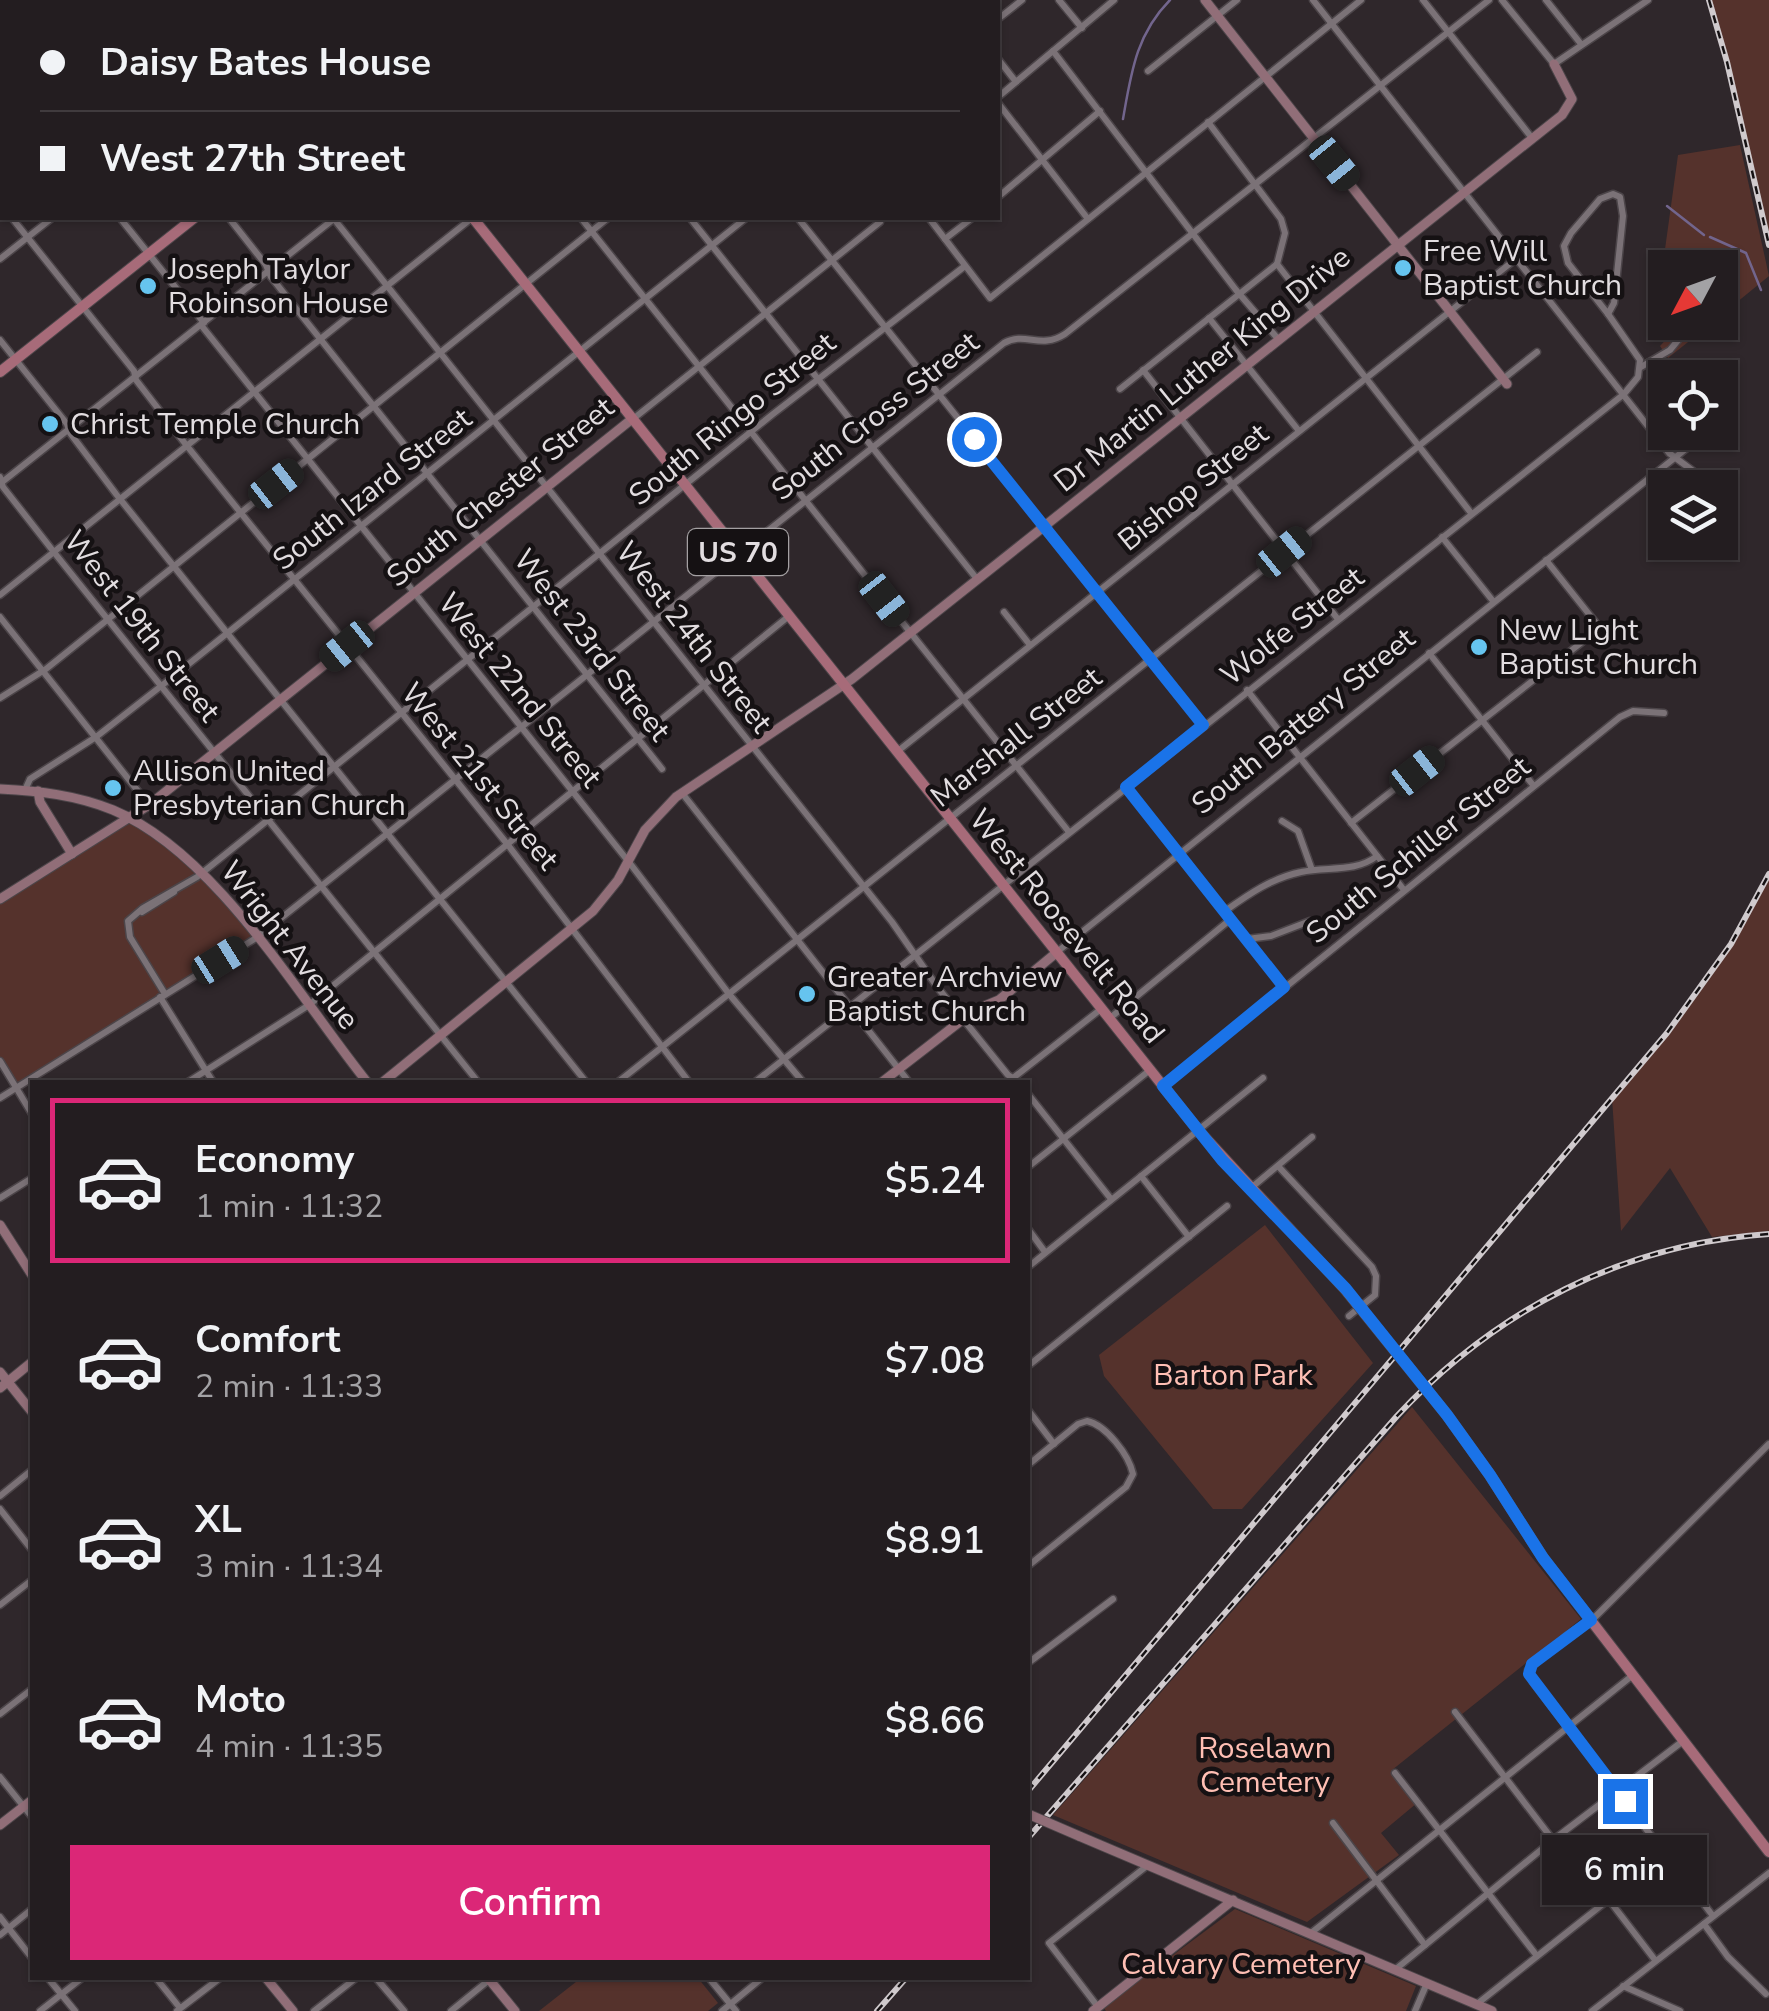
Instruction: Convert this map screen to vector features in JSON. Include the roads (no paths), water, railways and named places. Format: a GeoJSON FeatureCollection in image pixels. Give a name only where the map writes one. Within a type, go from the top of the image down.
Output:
{"type":"FeatureCollection","features":[{"type":"Feature","properties":{"kind":"main road"},"geometry":{"type":"LineString","coordinates":[[1204,0],[1505,382]]}},
{"type":"Feature","properties":{"kind":"main road","name":"Dr Martin Luther King Drive"},"geometry":{"type":"LineString","coordinates":[[384,1080],[599,904],[651,822],[682,792],[844,685],[1562,115],[1572,102],[1571,95],[1554,64]]}},
{"type":"Feature","properties":{"kind":"main road"},"geometry":{"type":"LineString","coordinates":[[0,372],[191,220]]}},
{"type":"Feature","properties":{"kind":"main road","name":"West Roosevelt Road"},"geometry":{"type":"LineString","coordinates":[[475,220],[1198,1130],[1346,1289],[1447,1415],[1543,1558],[1769,1852]]}},
{"type":"Feature","properties":{"kind":"main road","name":"South Chester Street"},"geometry":{"type":"LineString","coordinates":[[0,899],[149,804],[632,420]]}},
{"type":"Feature","properties":{"kind":"main road","name":"Wright Avenue"},"geometry":{"type":"LineString","coordinates":[[0,788],[83,800],[129,818],[169,844],[202,872],[365,1080]]}},
{"type":"Feature","properties":{"kind":"main road"},"geometry":{"type":"LineString","coordinates":[[38,791],[40,802],[72,854]]}},
{"type":"Feature","properties":{"kind":"main road","name":"South Battery Street"},"geometry":{"type":"LineString","coordinates":[[884,1080],[974,1010],[999,1000],[1056,953]]}},
{"type":"Feature","properties":{"kind":"main road"},"geometry":{"type":"LineString","coordinates":[[0,1225],[30,1272]]}},
{"type":"Feature","properties":{"kind":"main road"},"geometry":{"type":"LineString","coordinates":[[4,1385],[30,1364]]}},
{"type":"Feature","properties":{"kind":"main road"},"geometry":{"type":"LineString","coordinates":[[0,1372],[4,1385],[30,1410]]}},
{"type":"Feature","properties":{"kind":"main road"},"geometry":{"type":"LineString","coordinates":[[0,1825],[28,1803]]}},
{"type":"Feature","properties":{"kind":"main road"},"geometry":{"type":"LineString","coordinates":[[1030,1815],[1492,2011]]}},
{"type":"Feature","properties":{"kind":"main road"},"geometry":{"type":"LineString","coordinates":[[1097,2010],[1233,1900]]}},
{"type":"Feature","properties":{"kind":"main road"},"geometry":{"type":"LineString","coordinates":[[268,1980],[293,2011]]}},
{"type":"Feature","properties":{"kind":"main road"},"geometry":{"type":"LineString","coordinates":[[490,1980],[515,2011]]}},
{"type":"Feature","properties":{"kind":"street"},"geometry":{"type":"LineString","coordinates":[[1000,17],[1022,0]]}},
{"type":"Feature","properties":{"kind":"street"},"geometry":{"type":"LineString","coordinates":[[1059,0],[1082,28]]}},
{"type":"Feature","properties":{"kind":"street"},"geometry":{"type":"LineString","coordinates":[[1148,71],[1237,0]]}},
{"type":"Feature","properties":{"kind":"street"},"geometry":{"type":"LineString","coordinates":[[1313,0],[1624,394],[1676,458],[1693,470]]}},
{"type":"Feature","properties":{"kind":"street"},"geometry":{"type":"LineString","coordinates":[[931,220],[990,298],[1361,0]]}},
{"type":"Feature","properties":{"kind":"street"},"geometry":{"type":"LineString","coordinates":[[1422,0],[1532,138]]}},
{"type":"Feature","properties":{"kind":"street","name":"South Cross Street"},"geometry":{"type":"LineString","coordinates":[[0,1098],[256,938],[1008,340],[1018,337],[1046,343],[1058,339],[1316,140],[1489,0]]}},
{"type":"Feature","properties":{"kind":"street"},"geometry":{"type":"LineString","coordinates":[[1502,0],[1554,64],[1648,0]]}},
{"type":"Feature","properties":{"kind":"street"},"geometry":{"type":"LineString","coordinates":[[1546,0],[1581,44]]}},
{"type":"Feature","properties":{"kind":"street"},"geometry":{"type":"LineString","coordinates":[[1000,98],[1109,2]]}},
{"type":"Feature","properties":{"kind":"street"},"geometry":{"type":"LineString","coordinates":[[1053,51],[1279,340]]}},
{"type":"Feature","properties":{"kind":"street"},"geometry":{"type":"LineString","coordinates":[[1000,62],[1016,82]]}},
{"type":"Feature","properties":{"kind":"street"},"geometry":{"type":"LineString","coordinates":[[1000,103],[1088,218]]}},
{"type":"Feature","properties":{"kind":"street"},"geometry":{"type":"LineString","coordinates":[[1000,195],[1100,110]]}},
{"type":"Feature","properties":{"kind":"street"},"geometry":{"type":"LineString","coordinates":[[1120,389],[1277,264],[1284,226],[1278,213],[1208,122]]}},
{"type":"Feature","properties":{"kind":"street"},"geometry":{"type":"LineString","coordinates":[[1608,314],[1614,303],[1623,216],[1620,198],[1612,194],[1600,199],[1571,233],[1564,250],[1568,263],[1633,346],[1641,367],[1670,350],[1678,340]]}},
{"type":"Feature","properties":{"kind":"street","name":"West 21st Street"},"geometry":{"type":"LineString","coordinates":[[14,220],[134,371],[187,446],[508,845],[687,1080]]}},
{"type":"Feature","properties":{"kind":"street"},"geometry":{"type":"LineString","coordinates":[[0,259],[49,220]]}},
{"type":"Feature","properties":{"kind":"street","name":"West 22nd Street"},"geometry":{"type":"LineString","coordinates":[[122,220],[254,393],[801,1080]]}},
{"type":"Feature","properties":{"kind":"street","name":"West 23rd Street"},"geometry":{"type":"LineString","coordinates":[[230,220],[320,339],[662,769]]}},
{"type":"Feature","properties":{"kind":"street"},"geometry":{"type":"LineString","coordinates":[[1,481],[332,220]]}},
{"type":"Feature","properties":{"kind":"street","name":"West 24th Street"},"geometry":{"type":"LineString","coordinates":[[337,220],[1012,1080]]}},
{"type":"Feature","properties":{"kind":"street"},"geometry":{"type":"LineString","coordinates":[[0,595],[470,220]]}},
{"type":"Feature","properties":{"kind":"street"},"geometry":{"type":"LineString","coordinates":[[582,220],[1070,832]]}},
{"type":"Feature","properties":{"kind":"street"},"geometry":{"type":"LineString","coordinates":[[0,698],[43,671],[108,620],[605,220]]}},
{"type":"Feature","properties":{"kind":"street"},"geometry":{"type":"LineString","coordinates":[[692,220],[977,579]]}},
{"type":"Feature","properties":{"kind":"street","name":"South Izard Street"},"geometry":{"type":"LineString","coordinates":[[24,790],[30,779],[96,737],[743,220]]}},
{"type":"Feature","properties":{"kind":"street"},"geometry":{"type":"LineString","coordinates":[[800,220],[1203,725]]}},
{"type":"Feature","properties":{"kind":"street"},"geometry":{"type":"LineString","coordinates":[[945,239],[969,220]]}},
{"type":"Feature","properties":{"kind":"street","name":"South Chester Street"},"geometry":{"type":"LineString","coordinates":[[632,420],[880,222]]}},
{"type":"Feature","properties":{"kind":"street","name":"Bishop Street"},"geometry":{"type":"LineString","coordinates":[[896,752],[1517,258]]}},
{"type":"Feature","properties":{"kind":"street"},"geometry":{"type":"LineString","coordinates":[[1277,264],[1471,514]]}},
{"type":"Feature","properties":{"kind":"street","name":"South Ringo Street"},"geometry":{"type":"LineString","coordinates":[[163,996],[126,930],[128,921],[202,872],[751,432],[965,266]]}},
{"type":"Feature","properties":{"kind":"street"},"geometry":{"type":"LineString","coordinates":[[1209,318],[1299,431]]}},
{"type":"Feature","properties":{"kind":"street"},"geometry":{"type":"LineString","coordinates":[[0,340],[120,499],[584,1080]]}},
{"type":"Feature","properties":{"kind":"street","name":"Marshall Street"},"geometry":{"type":"LineString","coordinates":[[621,1080],[1418,446],[1505,382],[1536,352]]}},
{"type":"Feature","properties":{"kind":"street","name":"Wolfe Street"},"geometry":{"type":"LineString","coordinates":[[758,1080],[1624,394],[1641,367]]}},
{"type":"Feature","properties":{"kind":"street"},"geometry":{"type":"LineString","coordinates":[[1143,370],[1337,618]]}},
{"type":"Feature","properties":{"kind":"street","name":"South Battery Street"},"geometry":{"type":"LineString","coordinates":[[1056,953],[1686,450]]}},
{"type":"Feature","properties":{"kind":"street","name":"West 19th Street"},"geometry":{"type":"LineString","coordinates":[[1,481],[213,753],[476,1080]]}},
{"type":"Feature","properties":{"kind":"street"},"geometry":{"type":"LineString","coordinates":[[1442,537],[1493,601]]}},
{"type":"Feature","properties":{"kind":"street"},"geometry":{"type":"LineString","coordinates":[[1350,823],[1600,628],[1546,560]]}},
{"type":"Feature","properties":{"kind":"street"},"geometry":{"type":"LineString","coordinates":[[1004,612],[1030,645]]}},
{"type":"Feature","properties":{"kind":"street"},"geometry":{"type":"LineString","coordinates":[[191,1080],[308,1005],[789,616]]}},
{"type":"Feature","properties":{"kind":"street"},"geometry":{"type":"LineString","coordinates":[[0,617],[149,804]]}},
{"type":"Feature","properties":{"kind":"street"},"geometry":{"type":"LineString","coordinates":[[1429,653],[1533,786]]}},
{"type":"Feature","properties":{"kind":"street"},"geometry":{"type":"LineString","coordinates":[[1247,690],[1404,890]]}},
{"type":"Feature","properties":{"kind":"street","name":"South Schiller Street"},"geometry":{"type":"LineString","coordinates":[[1163,1086],[1628,712],[1664,713]]}},
{"type":"Feature","properties":{"kind":"street"},"geometry":{"type":"LineString","coordinates":[[1126,787],[1284,987]]}},
{"type":"Feature","properties":{"kind":"street"},"geometry":{"type":"LineString","coordinates":[[682,792],[907,1080]]}},
{"type":"Feature","properties":{"kind":"street"},"geometry":{"type":"LineString","coordinates":[[1282,821],[1298,831],[1312,870]]}},
{"type":"Feature","properties":{"kind":"street"},"geometry":{"type":"LineString","coordinates":[[1226,911],[1268,884],[1312,870],[1357,866],[1377,856]]}},
{"type":"Feature","properties":{"kind":"street"},"geometry":{"type":"LineString","coordinates":[[1014,1080],[1231,919]]}},
{"type":"Feature","properties":{"kind":"street"},"geometry":{"type":"LineString","coordinates":[[1248,939],[1272,936],[1310,922]]}},
{"type":"Feature","properties":{"kind":"street"},"geometry":{"type":"LineString","coordinates":[[163,996],[212,1080]]}},
{"type":"Feature","properties":{"kind":"street"},"geometry":{"type":"LineString","coordinates":[[0,1061],[30,1110]]}},
{"type":"Feature","properties":{"kind":"street"},"geometry":{"type":"LineString","coordinates":[[1030,1166],[1150,1070]]}},
{"type":"Feature","properties":{"kind":"street"},"geometry":{"type":"LineString","coordinates":[[1030,1264],[1263,1078]]}},
{"type":"Feature","properties":{"kind":"street"},"geometry":{"type":"LineString","coordinates":[[1030,1097],[1111,1199]]}},
{"type":"Feature","properties":{"kind":"street"},"geometry":{"type":"LineString","coordinates":[[1250,1188],[1312,1137]]}},
{"type":"Feature","properties":{"kind":"street"},"geometry":{"type":"LineString","coordinates":[[1278,1166],[1372,1266],[1375,1294],[1349,1316]]}},
{"type":"Feature","properties":{"kind":"street"},"geometry":{"type":"LineString","coordinates":[[1141,1176],[1189,1237]]}},
{"type":"Feature","properties":{"kind":"street"},"geometry":{"type":"LineString","coordinates":[[0,1198],[30,1179]]}},
{"type":"Feature","properties":{"kind":"street"},"geometry":{"type":"LineString","coordinates":[[1030,1364],[1228,1206]]}},
{"type":"Feature","properties":{"kind":"street"},"geometry":{"type":"LineString","coordinates":[[1030,1232],[1046,1252]]}},
{"type":"Feature","properties":{"kind":"street"},"geometry":{"type":"LineString","coordinates":[[1030,1413],[1054,1444]]}},
{"type":"Feature","properties":{"kind":"street"},"geometry":{"type":"LineString","coordinates":[[1030,1463],[1078,1424],[1091,1422],[1102,1427],[1130,1464],[1132,1479],[1030,1564]]}},
{"type":"Feature","properties":{"kind":"street"},"geometry":{"type":"LineString","coordinates":[[1713,1916],[1528,1670],[1591,1620],[1769,1444]]}},
{"type":"Feature","properties":{"kind":"street"},"geometry":{"type":"LineString","coordinates":[[0,1496],[30,1472]]}},
{"type":"Feature","properties":{"kind":"street"},"geometry":{"type":"LineString","coordinates":[[0,1509],[30,1547]]}},
{"type":"Feature","properties":{"kind":"street"},"geometry":{"type":"LineString","coordinates":[[0,1605],[30,1582]]}},
{"type":"Feature","properties":{"kind":"street"},"geometry":{"type":"LineString","coordinates":[[1030,1661],[1113,1598]]}},
{"type":"Feature","properties":{"kind":"street"},"geometry":{"type":"LineString","coordinates":[[1311,1933],[1634,1676]]}},
{"type":"Feature","properties":{"kind":"street"},"geometry":{"type":"LineString","coordinates":[[0,1714],[30,1690]]}},
{"type":"Feature","properties":{"kind":"street"},"geometry":{"type":"LineString","coordinates":[[1455,1712],[1504,1778],[1655,1960]]}},
{"type":"Feature","properties":{"kind":"street"},"geometry":{"type":"LineString","coordinates":[[1396,1969],[1556,1838],[1684,1741]]}},
{"type":"Feature","properties":{"kind":"street"},"geometry":{"type":"LineString","coordinates":[[1396,1773],[1537,1956]]}},
{"type":"Feature","properties":{"kind":"street"},"geometry":{"type":"LineString","coordinates":[[0,1776],[28,1803]]}},
{"type":"Feature","properties":{"kind":"street"},"geometry":{"type":"LineString","coordinates":[[1333,1822],[1425,1945]]}},
{"type":"Feature","properties":{"kind":"street"},"geometry":{"type":"LineString","coordinates":[[1477,2004],[1666,1854]]}},
{"type":"Feature","properties":{"kind":"street"},"geometry":{"type":"LineString","coordinates":[[1097,2010],[1050,1943],[1148,1865]]}},
{"type":"Feature","properties":{"kind":"street"},"geometry":{"type":"LineString","coordinates":[[1592,2011],[1769,1873]]}},
{"type":"Feature","properties":{"kind":"street"},"geometry":{"type":"LineString","coordinates":[[0,1935],[30,1910]]}},
{"type":"Feature","properties":{"kind":"street"},"geometry":{"type":"LineString","coordinates":[[0,1917],[30,1956]]}},
{"type":"Feature","properties":{"kind":"street"},"geometry":{"type":"LineString","coordinates":[[1704,1924],[1728,1956],[1766,1994]]}},
{"type":"Feature","properties":{"kind":"street"},"geometry":{"type":"LineString","coordinates":[[50,1980],[74,2011]]}},
{"type":"Feature","properties":{"kind":"street"},"geometry":{"type":"LineString","coordinates":[[40,2011],[79,1980]]}},
{"type":"Feature","properties":{"kind":"street"},"geometry":{"type":"LineString","coordinates":[[158,1980],[180,2010],[218,1980]]}},
{"type":"Feature","properties":{"kind":"street"},"geometry":{"type":"LineString","coordinates":[[314,2011],[353,1980]]}},
{"type":"Feature","properties":{"kind":"street"},"geometry":{"type":"LineString","coordinates":[[378,1980],[404,2011]]}},
{"type":"Feature","properties":{"kind":"street"},"geometry":{"type":"LineString","coordinates":[[452,2011],[488,1980]]}},
{"type":"Feature","properties":{"kind":"street"},"geometry":{"type":"LineString","coordinates":[[711,1980],[733,2008]]}},
{"type":"Feature","properties":{"kind":"street"},"geometry":{"type":"LineString","coordinates":[[722,2011],[733,2008],[760,1980]]}},
{"type":"Feature","properties":{"kind":"street"},"geometry":{"type":"LineString","coordinates":[[1415,2011],[1427,1983]]}},
{"type":"Feature","properties":{"kind":"street"},"geometry":{"type":"LineString","coordinates":[[1624,1986],[1680,2011]]}},
{"type":"Feature","properties":{"kind":"waterway"},"geometry":{"type":"LineString","coordinates":[[1123,119],[1142,41],[1170,0]]}},
{"type":"Feature","properties":{"kind":"waterway"},"geometry":{"type":"LineString","coordinates":[[1667,206],[1704,235]]}},
{"type":"Feature","properties":{"kind":"waterway"},"geometry":{"type":"LineString","coordinates":[[1710,237],[1746,253],[1761,290]]}},
{"type":"Feature","properties":{"kind":"railway"},"geometry":{"type":"LineString","coordinates":[[1709,0],[1769,245]]}},
{"type":"Feature","properties":{"kind":"railway"},"geometry":{"type":"LineString","coordinates":[[1030,1789],[1667,1033],[1731,944],[1769,874]]}},
{"type":"Feature","properties":{"kind":"railway"},"geometry":{"type":"LineString","coordinates":[[1030,1836],[1397,1416],[1476,1344],[1565,1289],[1613,1268],[1715,1240],[1769,1234]]}},
{"type":"Feature","properties":{"kind":"railway"},"geometry":{"type":"LineString","coordinates":[[877,2011],[904,1980]]}},
{"type":"Feature","properties":{"kind":"place","name":"Free Will Baptist Church"},"geometry":{"type":"Point","coordinates":[1403,268]}},
{"type":"Feature","properties":{"kind":"place","name":"Joseph Taylor Robinson House"},"geometry":{"type":"Point","coordinates":[148,286]}},
{"type":"Feature","properties":{"kind":"place","name":"Christ Temple Church"},"geometry":{"type":"Point","coordinates":[50,424]}},
{"type":"Feature","properties":{"kind":"place","name":"New Light Baptist Church"},"geometry":{"type":"Point","coordinates":[1479,647]}},
{"type":"Feature","properties":{"kind":"place","name":"Allison United Presbyterian Church"},"geometry":{"type":"Point","coordinates":[113,788]}},
{"type":"Feature","properties":{"kind":"place","name":"Greater Archview Baptist Church"},"geometry":{"type":"Point","coordinates":[807,994]}},
{"type":"Feature","properties":{"kind":"park label","name":"Barton Park"},"geometry":{"type":"Point","coordinates":[1233,1375]}},
{"type":"Feature","properties":{"kind":"park label","name":"Roselawn Cemetery"},"geometry":{"type":"Point","coordinates":[1265,1765]}},
{"type":"Feature","properties":{"kind":"park label","name":"Calvary Cemetery"},"geometry":{"type":"Point","coordinates":[1241,1964]}}]}
